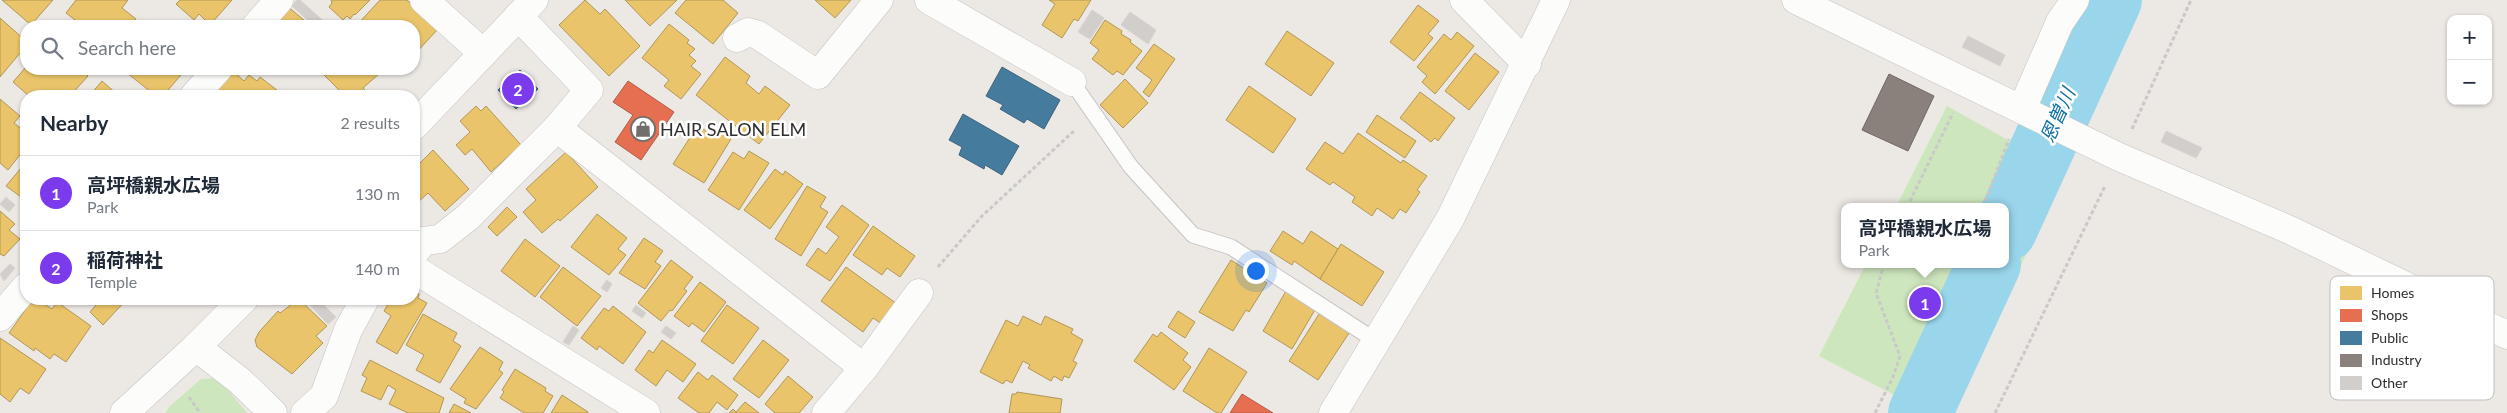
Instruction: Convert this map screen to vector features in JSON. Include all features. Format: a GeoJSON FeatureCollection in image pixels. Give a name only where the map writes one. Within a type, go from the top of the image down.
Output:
{"type":"FeatureCollection","features":[{"type":"Feature","properties":{"kind":"street"},"geometry":{"type":"LineString","coordinates":[[261,20],[279,0]]}},
{"type":"Feature","properties":{"kind":"street"},"geometry":{"type":"LineString","coordinates":[[424,0],[483,53]]}},
{"type":"Feature","properties":{"kind":"street"},"geometry":{"type":"LineString","coordinates":[[737,38],[748,32],[758,34],[818,75],[879,0]]}},
{"type":"Feature","properties":{"kind":"street"},"geometry":{"type":"LineString","coordinates":[[928,0],[1078,89]]}},
{"type":"Feature","properties":{"kind":"street"},"geometry":{"type":"LineString","coordinates":[[1464,0],[1527,64]]}},
{"type":"Feature","properties":{"kind":"street"},"geometry":{"type":"LineString","coordinates":[[1333,413],[1450,219],[1527,64],[1556,0]]}},
{"type":"Feature","properties":{"kind":"street"},"geometry":{"type":"LineString","coordinates":[[1796,0],[2119,157],[2292,232],[2384,276]]}},
{"type":"Feature","properties":{"kind":"street"},"geometry":{"type":"LineString","coordinates":[[2022,109],[2060,22],[2075,0]]}},
{"type":"Feature","properties":{"kind":"street"},"geometry":{"type":"LineString","coordinates":[[420,120],[526,8],[589,90],[557,128],[468,217],[440,239],[424,241],[420,246]]}},
{"type":"Feature","properties":{"kind":"street"},"geometry":{"type":"LineString","coordinates":[[199,90],[213,75]]}},
{"type":"Feature","properties":{"kind":"street"},"geometry":{"type":"LineString","coordinates":[[557,128],[864,368]]}},
{"type":"Feature","properties":{"kind":"street"},"geometry":{"type":"LineString","coordinates":[[420,273],[646,413]]}},
{"type":"Feature","properties":{"kind":"street"},"geometry":{"type":"LineString","coordinates":[[826,413],[864,368],[919,293]]}},
{"type":"Feature","properties":{"kind":"street"},"geometry":{"type":"LineString","coordinates":[[0,317],[20,294]]}},
{"type":"Feature","properties":{"kind":"street"},"geometry":{"type":"LineString","coordinates":[[124,413],[196,347],[238,305]]}},
{"type":"Feature","properties":{"kind":"street"},"geometry":{"type":"LineString","coordinates":[[305,413],[324,396],[348,330],[363,305]]}},
{"type":"Feature","properties":{"kind":"street"},"geometry":{"type":"LineString","coordinates":[[2494,329],[2507,335]]}},
{"type":"Feature","properties":{"kind":"street"},"geometry":{"type":"LineString","coordinates":[[196,347],[240,381],[273,413]]}},
{"type":"Feature","properties":{"kind":"lane"},"geometry":{"type":"LineString","coordinates":[[1078,89],[1131,167],[1193,236],[1231,246],[1376,341]]}},
{"type":"Feature","properties":{"kind":"path"},"geometry":{"type":"LineString","coordinates":[[1995,413],[2119,157],[2191,0]]}},
{"type":"Feature","properties":{"kind":"path"},"geometry":{"type":"LineString","coordinates":[[1909,203],[1968,82]]}},
{"type":"Feature","properties":{"kind":"path"},"geometry":{"type":"LineString","coordinates":[[919,293],[939,265],[982,216],[1077,128],[1078,89]]}},
{"type":"Feature","properties":{"kind":"path"},"geometry":{"type":"LineString","coordinates":[[1985,203],[1997,170]]}},
{"type":"Feature","properties":{"kind":"path"},"geometry":{"type":"LineString","coordinates":[[1875,413],[1893,377],[1900,356],[1876,293],[1883,268]]}},
{"type":"Feature","properties":{"kind":"path"},"geometry":{"type":"LineString","coordinates":[[185,390],[200,413]]}},
{"type":"Feature","properties":{"kind":"green space"},"geometry":{"type":"Polygon","coordinates":[[[1947,106],[2035,155],[2009,210],[2009,203],[1898,203],[1947,106]]]}},
{"type":"Feature","properties":{"kind":"green space"},"geometry":{"type":"Polygon","coordinates":[[[2009,240],[2028,250],[1952,413],[1929,413],[1819,356],[1864,268],[2009,268],[2009,240]]]}},
{"type":"Feature","properties":{"kind":"green space"},"geometry":{"type":"Polygon","coordinates":[[[218,378],[247,413],[166,413],[169,407],[201,379],[218,378]]]}},
{"type":"Feature","properties":{"kind":"building: Homes"},"geometry":{"type":"Polygon","coordinates":[[[2,0],[53,0],[35,20],[25,20],[2,0]]]}},
{"type":"Feature","properties":{"kind":"building: Homes"},"geometry":{"type":"Polygon","coordinates":[[[76,0],[128,0],[122,8],[136,19],[75,20],[66,13],[76,0]]]}},
{"type":"Feature","properties":{"kind":"building: Homes"},"geometry":{"type":"Polygon","coordinates":[[[180,0],[232,0],[214,20],[205,20],[199,14],[194,20],[176,4],[180,0]]]}},
{"type":"Feature","properties":{"kind":"building: Homes"},"geometry":{"type":"Polygon","coordinates":[[[331,0],[370,0],[350,19],[347,16],[343,20],[329,7],[332,3],[331,0]]]}},
{"type":"Feature","properties":{"kind":"building: Homes"},"geometry":{"type":"Polygon","coordinates":[[[380,0],[407,0],[438,29],[420,48],[420,20],[362,20],[380,0]]]}},
{"type":"Feature","properties":{"kind":"building: Homes"},"geometry":{"type":"Polygon","coordinates":[[[585,0],[600,14],[605,9],[640,46],[609,76],[559,25],[585,0]]]}},
{"type":"Feature","properties":{"kind":"building: Homes"},"geometry":{"type":"Polygon","coordinates":[[[625,0],[677,0],[650,26],[625,0]]]}},
{"type":"Feature","properties":{"kind":"building: Homes"},"geometry":{"type":"Polygon","coordinates":[[[686,0],[723,0],[738,13],[713,44],[675,13],[686,0]]]}},
{"type":"Feature","properties":{"kind":"building: Homes"},"geometry":{"type":"Polygon","coordinates":[[[815,0],[851,0],[835,18],[815,0]]]}},
{"type":"Feature","properties":{"kind":"building: Homes"},"geometry":{"type":"Polygon","coordinates":[[[1049,0],[1091,0],[1078,21],[1074,19],[1062,38],[1042,25],[1055,4],[1049,0]]]}},
{"type":"Feature","properties":{"kind":"building: Homes"},"geometry":{"type":"Polygon","coordinates":[[[286,5],[304,20],[274,20],[286,5]]]}},
{"type":"Feature","properties":{"kind":"building: Homes"},"geometry":{"type":"Polygon","coordinates":[[[1418,5],[1439,21],[1428,34],[1433,38],[1414,61],[1390,42],[1418,5]]]}},
{"type":"Feature","properties":{"kind":"building: Homes"},"geometry":{"type":"Polygon","coordinates":[[[0,18],[20,36],[20,53],[0,77],[0,18]]]}},
{"type":"Feature","properties":{"kind":"building: Homes"},"geometry":{"type":"Polygon","coordinates":[[[1105,20],[1122,31],[1121,34],[1131,40],[1130,42],[1142,51],[1123,75],[1117,71],[1113,75],[1092,59],[1099,50],[1090,43],[1105,20]]]}},
{"type":"Feature","properties":{"kind":"building: Homes"},"geometry":{"type":"Polygon","coordinates":[[[669,24],[689,40],[687,43],[695,49],[689,55],[696,61],[691,66],[701,74],[681,99],[664,86],[669,80],[642,58],[669,24]]]}},
{"type":"Feature","properties":{"kind":"building: Homes"},"geometry":{"type":"Polygon","coordinates":[[[1287,31],[1334,63],[1311,96],[1265,64],[1287,31]]]}},
{"type":"Feature","properties":{"kind":"building: Homes"},"geometry":{"type":"Polygon","coordinates":[[[1457,32],[1474,46],[1435,94],[1422,82],[1427,76],[1417,67],[1444,34],[1451,40],[1457,32]]]}},
{"type":"Feature","properties":{"kind":"building: Homes"},"geometry":{"type":"Polygon","coordinates":[[[1154,44],[1175,59],[1149,97],[1143,92],[1152,80],[1136,68],[1154,44]]]}},
{"type":"Feature","properties":{"kind":"building: Homes"},"geometry":{"type":"Polygon","coordinates":[[[1475,53],[1499,72],[1469,110],[1445,91],[1475,53]]]}},
{"type":"Feature","properties":{"kind":"building: Homes"},"geometry":{"type":"Polygon","coordinates":[[[725,57],[750,76],[746,83],[759,94],[765,86],[790,105],[759,144],[696,95],[725,57]]]}},
{"type":"Feature","properties":{"kind":"building: Homes"},"geometry":{"type":"Polygon","coordinates":[[[20,74],[88,76],[75,90],[22,90],[13,82],[20,74]]]}},
{"type":"Feature","properties":{"kind":"building: Homes"},"geometry":{"type":"Polygon","coordinates":[[[130,75],[181,75],[168,90],[148,90],[130,75]]]}},
{"type":"Feature","properties":{"kind":"building: Homes"},"geometry":{"type":"Polygon","coordinates":[[[230,75],[237,75],[244,81],[249,75],[257,81],[260,77],[277,90],[217,90],[230,75]]]}},
{"type":"Feature","properties":{"kind":"building: Homes"},"geometry":{"type":"Polygon","coordinates":[[[324,75],[378,75],[363,88],[365,90],[339,90],[324,75]]]}},
{"type":"Feature","properties":{"kind":"building: Homes"},"geometry":{"type":"Polygon","coordinates":[[[1125,79],[1148,103],[1123,128],[1100,105],[1125,79]]]}},
{"type":"Feature","properties":{"kind":"building: Homes"},"geometry":{"type":"Polygon","coordinates":[[[102,81],[112,90],[94,90],[102,81]]]}},
{"type":"Feature","properties":{"kind":"building: Homes"},"geometry":{"type":"Polygon","coordinates":[[[1249,86],[1296,119],[1273,153],[1226,120],[1249,86]]]}},
{"type":"Feature","properties":{"kind":"building: Homes"},"geometry":{"type":"Polygon","coordinates":[[[1420,92],[1455,118],[1438,141],[1435,138],[1431,142],[1400,118],[1420,92]]]}},
{"type":"Feature","properties":{"kind":"building: Homes"},"geometry":{"type":"Polygon","coordinates":[[[0,99],[20,116],[14,123],[20,128],[20,155],[8,170],[0,163],[0,99]]]}},
{"type":"Feature","properties":{"kind":"building: Homes"},"geometry":{"type":"Polygon","coordinates":[[[476,106],[481,111],[486,106],[521,145],[491,172],[472,149],[465,155],[456,145],[470,132],[460,121],[476,106]]]}},
{"type":"Feature","properties":{"kind":"building: Homes"},"geometry":{"type":"Polygon","coordinates":[[[1377,115],[1416,141],[1405,158],[1366,132],[1377,115]]]}},
{"type":"Feature","properties":{"kind":"building: Homes"},"geometry":{"type":"Polygon","coordinates":[[[698,125],[710,134],[714,128],[731,139],[704,183],[673,164],[698,125]]]}},
{"type":"Feature","properties":{"kind":"building: Homes"},"geometry":{"type":"Polygon","coordinates":[[[1358,133],[1401,163],[1403,160],[1427,176],[1417,190],[1420,192],[1406,213],[1400,209],[1393,219],[1377,208],[1372,216],[1352,202],[1355,197],[1333,182],[1330,185],[1306,169],[1325,142],[1343,154],[1358,133]]]}},
{"type":"Feature","properties":{"kind":"building: Homes"},"geometry":{"type":"Polygon","coordinates":[[[433,150],[469,189],[445,211],[428,193],[420,200],[420,163],[433,150]]]}},
{"type":"Feature","properties":{"kind":"building: Homes"},"geometry":{"type":"Polygon","coordinates":[[[749,151],[769,163],[739,210],[708,190],[733,152],[744,159],[749,151]]]}},
{"type":"Feature","properties":{"kind":"building: Homes"},"geometry":{"type":"Polygon","coordinates":[[[566,152],[598,187],[560,221],[558,219],[542,233],[523,212],[536,200],[526,189],[566,152]]]}},
{"type":"Feature","properties":{"kind":"building: Homes"},"geometry":{"type":"Polygon","coordinates":[[[20,169],[20,196],[6,186],[20,169]]]}},
{"type":"Feature","properties":{"kind":"building: Homes"},"geometry":{"type":"Polygon","coordinates":[[[775,169],[783,175],[785,171],[803,184],[770,229],[744,210],[775,169]]]}},
{"type":"Feature","properties":{"kind":"building: Homes"},"geometry":{"type":"Polygon","coordinates":[[[807,186],[826,197],[820,207],[828,212],[801,256],[775,239],[807,186]]]}},
{"type":"Feature","properties":{"kind":"building: Homes"},"geometry":{"type":"Polygon","coordinates":[[[842,205],[869,225],[830,281],[806,265],[818,248],[826,254],[839,237],[826,227],[842,205]]]}},
{"type":"Feature","properties":{"kind":"building: Homes"},"geometry":{"type":"Polygon","coordinates":[[[507,207],[517,217],[497,236],[488,227],[507,207]]]}},
{"type":"Feature","properties":{"kind":"building: Homes"},"geometry":{"type":"Polygon","coordinates":[[[0,211],[15,224],[9,230],[20,239],[4,256],[0,254],[0,211]]]}},
{"type":"Feature","properties":{"kind":"building: Homes"},"geometry":{"type":"Polygon","coordinates":[[[597,214],[627,238],[618,249],[626,255],[609,275],[571,247],[597,214]]]}},
{"type":"Feature","properties":{"kind":"building: Homes"},"geometry":{"type":"Polygon","coordinates":[[[873,226],[915,256],[900,277],[887,268],[882,275],[853,255],[873,226]]]}},
{"type":"Feature","properties":{"kind":"building: Homes"},"geometry":{"type":"Polygon","coordinates":[[[1283,231],[1303,244],[1311,231],[1338,249],[1320,279],[1294,261],[1292,265],[1270,251],[1283,231]]]}},
{"type":"Feature","properties":{"kind":"building: Homes"},"geometry":{"type":"Polygon","coordinates":[[[644,238],[663,251],[655,262],[661,266],[645,289],[619,273],[644,238]]]}},
{"type":"Feature","properties":{"kind":"building: Homes"},"geometry":{"type":"Polygon","coordinates":[[[525,239],[560,266],[535,297],[501,271],[525,239]]]}},
{"type":"Feature","properties":{"kind":"building: Homes"},"geometry":{"type":"Polygon","coordinates":[[[1341,244],[1384,272],[1362,306],[1320,279],[1341,244]]]}},
{"type":"Feature","properties":{"kind":"building: Homes"},"geometry":{"type":"Polygon","coordinates":[[[671,260],[693,277],[684,289],[687,291],[672,311],[670,310],[661,321],[638,303],[671,260]]]}},
{"type":"Feature","properties":{"kind":"building: Homes"},"geometry":{"type":"Polygon","coordinates":[[[1231,260],[1267,283],[1249,312],[1246,310],[1233,331],[1199,312],[1231,260]]]}},
{"type":"Feature","properties":{"kind":"building: Homes"},"geometry":{"type":"Polygon","coordinates":[[[563,267],[601,296],[577,326],[540,297],[563,267]]]}},
{"type":"Feature","properties":{"kind":"building: Homes"},"geometry":{"type":"Polygon","coordinates":[[[846,267],[897,304],[882,324],[873,318],[863,332],[821,301],[846,267]]]}},
{"type":"Feature","properties":{"kind":"building: Homes"},"geometry":{"type":"Polygon","coordinates":[[[700,282],[726,302],[704,332],[692,323],[689,327],[674,316],[700,282]]]}},
{"type":"Feature","properties":{"kind":"building: Homes"},"geometry":{"type":"Polygon","coordinates":[[[1286,291],[1316,308],[1292,349],[1263,331],[1286,291]]]}},
{"type":"Feature","properties":{"kind":"building: Homes"},"geometry":{"type":"Polygon","coordinates":[[[420,299],[427,303],[397,354],[376,342],[391,316],[384,311],[388,305],[420,305],[420,299]]]}},
{"type":"Feature","properties":{"kind":"building: Homes"},"geometry":{"type":"Polygon","coordinates":[[[29,305],[46,305],[52,309],[55,305],[61,305],[91,326],[66,362],[54,354],[50,359],[35,348],[34,351],[9,333],[29,305]]]}},
{"type":"Feature","properties":{"kind":"building: Homes"},"geometry":{"type":"Polygon","coordinates":[[[96,305],[121,305],[103,325],[90,312],[96,305]]]}},
{"type":"Feature","properties":{"kind":"building: Homes"},"geometry":{"type":"Polygon","coordinates":[[[291,305],[305,305],[327,326],[316,336],[323,343],[292,374],[257,347],[255,340],[259,332],[278,311],[280,313],[291,305]]]}},
{"type":"Feature","properties":{"kind":"building: Homes"},"geometry":{"type":"Polygon","coordinates":[[[727,305],[759,328],[733,364],[701,341],[727,305]]]}},
{"type":"Feature","properties":{"kind":"building: Homes"},"geometry":{"type":"Polygon","coordinates":[[[613,306],[646,332],[623,364],[599,346],[597,350],[581,338],[604,308],[609,311],[613,306]]]}},
{"type":"Feature","properties":{"kind":"building: Homes"},"geometry":{"type":"Polygon","coordinates":[[[1178,311],[1195,322],[1185,338],[1168,327],[1178,311]]]}},
{"type":"Feature","properties":{"kind":"building: Homes"},"geometry":{"type":"Polygon","coordinates":[[[1321,311],[1351,330],[1318,380],[1289,361],[1321,311]]]}},
{"type":"Feature","properties":{"kind":"building: Homes"},"geometry":{"type":"Polygon","coordinates":[[[423,314],[457,333],[453,341],[461,346],[440,383],[416,370],[424,355],[406,345],[423,314]]]}},
{"type":"Feature","properties":{"kind":"building: Homes"},"geometry":{"type":"Polygon","coordinates":[[[1023,316],[1041,325],[1045,316],[1073,329],[1071,333],[1083,340],[1073,361],[1077,363],[1069,378],[1064,376],[1062,381],[1054,376],[1051,381],[1028,368],[1030,365],[1023,361],[1012,383],[1006,380],[1003,384],[980,372],[1006,320],[1018,326],[1023,316]]]}},
{"type":"Feature","properties":{"kind":"building: Homes"},"geometry":{"type":"Polygon","coordinates":[[[1161,332],[1188,353],[1183,360],[1191,367],[1174,390],[1134,361],[1153,334],[1157,337],[1161,332]]]}},
{"type":"Feature","properties":{"kind":"building: Homes"},"geometry":{"type":"Polygon","coordinates":[[[0,338],[46,369],[29,394],[20,388],[10,402],[0,394],[0,338]]]}},
{"type":"Feature","properties":{"kind":"building: Homes"},"geometry":{"type":"Polygon","coordinates":[[[662,340],[696,364],[683,382],[667,370],[656,386],[635,370],[649,350],[653,353],[662,340]]]}},
{"type":"Feature","properties":{"kind":"building: Homes"},"geometry":{"type":"Polygon","coordinates":[[[763,340],[789,360],[759,398],[733,379],[763,340]]]}},
{"type":"Feature","properties":{"kind":"building: Homes"},"geometry":{"type":"Polygon","coordinates":[[[480,347],[503,362],[499,370],[503,373],[476,409],[464,403],[466,399],[450,389],[480,347]]]}},
{"type":"Feature","properties":{"kind":"building: Homes"},"geometry":{"type":"Polygon","coordinates":[[[1209,348],[1247,372],[1221,413],[1217,413],[1183,391],[1209,348]]]}},
{"type":"Feature","properties":{"kind":"building: Homes"},"geometry":{"type":"Polygon","coordinates":[[[370,360],[444,398],[439,413],[408,413],[389,404],[396,390],[388,385],[381,400],[361,391],[367,378],[362,375],[370,360]]]}},
{"type":"Feature","properties":{"kind":"building: Homes"},"geometry":{"type":"Polygon","coordinates":[[[515,369],[546,388],[545,391],[553,396],[543,413],[524,413],[500,398],[504,392],[502,390],[515,369]]]}},
{"type":"Feature","properties":{"kind":"building: Homes"},"geometry":{"type":"Polygon","coordinates":[[[698,372],[708,380],[712,375],[738,395],[727,410],[717,402],[709,413],[699,413],[678,398],[698,372]]]}},
{"type":"Feature","properties":{"kind":"building: Homes"},"geometry":{"type":"Polygon","coordinates":[[[788,376],[813,397],[799,413],[775,413],[765,404],[788,376]]]}},
{"type":"Feature","properties":{"kind":"building: Homes"},"geometry":{"type":"Polygon","coordinates":[[[1017,392],[1062,399],[1060,413],[1009,413],[1012,394],[1017,392]]]}},
{"type":"Feature","properties":{"kind":"building: Homes"},"geometry":{"type":"Polygon","coordinates":[[[562,395],[588,412],[588,413],[551,413],[562,395]]]}},
{"type":"Feature","properties":{"kind":"building: Homes"},"geometry":{"type":"Polygon","coordinates":[[[745,402],[759,413],[729,413],[733,409],[736,412],[745,402]]]}},
{"type":"Feature","properties":{"kind":"building: Homes"},"geometry":{"type":"Polygon","coordinates":[[[454,404],[471,413],[449,413],[454,404]]]}},
{"type":"Feature","properties":{"kind":"building: Shops","name":"HAIR SALON ELM"},"geometry":{"type":"Polygon","coordinates":[[[628,81],[674,112],[641,160],[615,142],[633,115],[613,102],[628,81]]]}},
{"type":"Feature","properties":{"kind":"building: Shops"},"geometry":{"type":"Polygon","coordinates":[[[1242,394],[1273,413],[1230,413],[1242,394]]]}},
{"type":"Feature","properties":{"kind":"building: Public"},"geometry":{"type":"Polygon","coordinates":[[[1002,67],[1060,100],[1044,129],[1027,119],[1024,123],[1000,109],[1003,105],[986,96],[1002,67]]]}},
{"type":"Feature","properties":{"kind":"building: Public"},"geometry":{"type":"Polygon","coordinates":[[[520,70],[538,89],[516,109],[498,90],[520,70]]]}},
{"type":"Feature","properties":{"kind":"building: Public"},"geometry":{"type":"Polygon","coordinates":[[[963,114],[1019,146],[1002,175],[985,165],[984,169],[959,155],[962,147],[949,140],[963,114]]]}},
{"type":"Feature","properties":{"kind":"building: Industry"},"geometry":{"type":"Polygon","coordinates":[[[1889,74],[1934,96],[1908,151],[1862,130],[1889,74]]]}},
{"type":"Feature","properties":{"kind":"building: Other"},"geometry":{"type":"Polygon","coordinates":[[[297,0],[300,0],[322,20],[307,20],[292,6],[297,0]]]}},
{"type":"Feature","properties":{"kind":"building: Other"},"geometry":{"type":"Polygon","coordinates":[[[1092,10],[1104,18],[1090,39],[1078,32],[1092,10]]]}},
{"type":"Feature","properties":{"kind":"building: Other"},"geometry":{"type":"Polygon","coordinates":[[[1130,12],[1156,30],[1148,44],[1121,25],[1130,12]]]}},
{"type":"Feature","properties":{"kind":"building: Other"},"geometry":{"type":"Polygon","coordinates":[[[1968,36],[2005,55],[2000,66],[1962,47],[1968,36]]]}},
{"type":"Feature","properties":{"kind":"building: Other"},"geometry":{"type":"Polygon","coordinates":[[[2166,131],[2202,148],[2196,158],[2161,142],[2166,131]]]}},
{"type":"Feature","properties":{"kind":"building: Other"},"geometry":{"type":"Polygon","coordinates":[[[6,197],[15,205],[9,212],[0,204],[6,197]]]}},
{"type":"Feature","properties":{"kind":"building: Other"},"geometry":{"type":"Polygon","coordinates":[[[10,264],[15,268],[4,281],[0,274],[10,264]]]}},
{"type":"Feature","properties":{"kind":"building: Other"},"geometry":{"type":"Polygon","coordinates":[[[607,280],[612,284],[607,292],[601,288],[607,280]]]}},
{"type":"Feature","properties":{"kind":"building: Other"},"geometry":{"type":"Polygon","coordinates":[[[310,305],[324,305],[336,317],[328,324],[310,305]]]}},
{"type":"Feature","properties":{"kind":"building: Other"},"geometry":{"type":"Polygon","coordinates":[[[636,305],[646,313],[642,318],[632,311],[636,305]]]}},
{"type":"Feature","properties":{"kind":"building: Other"},"geometry":{"type":"Polygon","coordinates":[[[573,326],[579,330],[569,345],[563,342],[573,326]]]}},
{"type":"Feature","properties":{"kind":"building: Other"},"geometry":{"type":"Polygon","coordinates":[[[666,326],[676,333],[671,339],[661,332],[666,326]]]}},
{"type":"Feature","properties":{"kind":"waterway","name":"恩曽川"},"geometry":{"type":"LineString","coordinates":[[2009,221],[2110,0]]}},
{"type":"Feature","properties":{"kind":"waterway","name":"恩曽川"},"geometry":{"type":"LineString","coordinates":[[1920,413],[1987,268]]}},
{"type":"Feature","properties":{"kind":"place","name":"稲荷神社"},"geometry":{"type":"Point","coordinates":[518,89]}},
{"type":"Feature","properties":{"kind":"place","name":"HAIR SALON ELM"},"geometry":{"type":"Point","coordinates":[643,129]}},
{"type":"Feature","properties":{"kind":"place","name":"高坪橋親水広場"},"geometry":{"type":"Point","coordinates":[1925,303]}}]}
